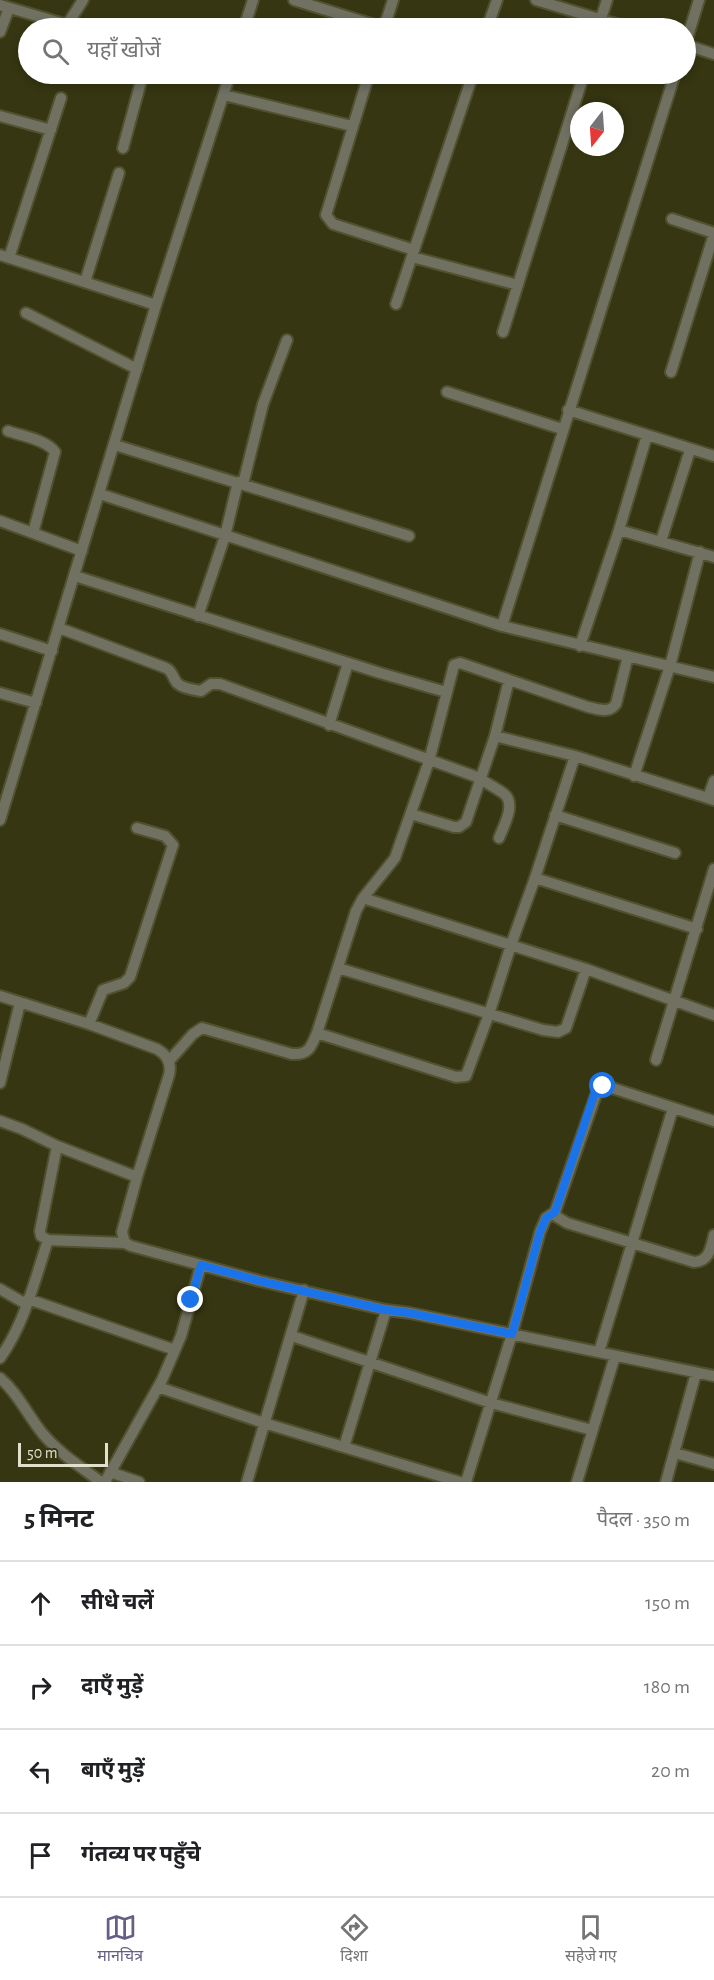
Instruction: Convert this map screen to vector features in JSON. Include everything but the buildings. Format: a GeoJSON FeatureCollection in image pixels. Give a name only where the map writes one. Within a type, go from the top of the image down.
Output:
{"type":"FeatureCollection","features":[{"type":"Feature","properties":{"kind":"street"},"geometry":{"type":"LineString","coordinates":[[76,18],[83,0]]}},
{"type":"Feature","properties":{"kind":"street"},"geometry":{"type":"LineString","coordinates":[[247,18],[253,0]]}},
{"type":"Feature","properties":{"kind":"street"},"geometry":{"type":"LineString","coordinates":[[294,0],[352,18]]}},
{"type":"Feature","properties":{"kind":"street"},"geometry":{"type":"LineString","coordinates":[[387,18],[393,0]]}},
{"type":"Feature","properties":{"kind":"street"},"geometry":{"type":"LineString","coordinates":[[491,18],[497,0]]}},
{"type":"Feature","properties":{"kind":"street"},"geometry":{"type":"LineString","coordinates":[[536,0],[583,18]]}},
{"type":"Feature","properties":{"kind":"street"},"geometry":{"type":"LineString","coordinates":[[601,18],[607,0]]}},
{"type":"Feature","properties":{"kind":"street"},"geometry":{"type":"LineString","coordinates":[[694,18],[699,0]]}},
{"type":"Feature","properties":{"kind":"street"},"geometry":{"type":"LineString","coordinates":[[0,32],[5,7],[42,18]]}},
{"type":"Feature","properties":{"kind":"street"},"geometry":{"type":"LineString","coordinates":[[696,48],[714,54]]}},
{"type":"Feature","properties":{"kind":"street"},"geometry":{"type":"LineString","coordinates":[[123,148],[140,84]]}},
{"type":"Feature","properties":{"kind":"street"},"geometry":{"type":"LineString","coordinates":[[0,820],[156,305],[227,84]]}},
{"type":"Feature","properties":{"kind":"street"},"geometry":{"type":"LineString","coordinates":[[366,84],[327,207],[328,220],[333,224],[413,253],[518,285]]}},
{"type":"Feature","properties":{"kind":"street"},"geometry":{"type":"LineString","coordinates":[[396,304],[469,84]]}},
{"type":"Feature","properties":{"kind":"street"},"geometry":{"type":"LineString","coordinates":[[503,332],[581,84]]}},
{"type":"Feature","properties":{"kind":"street"},"geometry":{"type":"LineString","coordinates":[[501,626],[672,84]]}},
{"type":"Feature","properties":{"kind":"street"},"geometry":{"type":"LineString","coordinates":[[224,95],[352,126]]}},
{"type":"Feature","properties":{"kind":"street"},"geometry":{"type":"LineString","coordinates":[[61,98],[4,256],[156,305]]}},
{"type":"Feature","properties":{"kind":"street"},"geometry":{"type":"LineString","coordinates":[[0,116],[51,130]]}},
{"type":"Feature","properties":{"kind":"street"},"geometry":{"type":"LineString","coordinates":[[85,282],[119,173]]}},
{"type":"Feature","properties":{"kind":"street"},"geometry":{"type":"LineString","coordinates":[[671,372],[714,234],[672,219]]}},
{"type":"Feature","properties":{"kind":"street"},"geometry":{"type":"LineString","coordinates":[[26,313],[137,369]]}},
{"type":"Feature","properties":{"kind":"street"},"geometry":{"type":"LineString","coordinates":[[198,616],[225,536],[263,404],[287,340]]}},
{"type":"Feature","properties":{"kind":"street"},"geometry":{"type":"LineString","coordinates":[[447,392],[562,429]]}},
{"type":"Feature","properties":{"kind":"street"},"geometry":{"type":"LineString","coordinates":[[568,410],[714,456]]}},
{"type":"Feature","properties":{"kind":"street"},"geometry":{"type":"LineString","coordinates":[[8,431],[45,444],[56,452],[33,533]]}},
{"type":"Feature","properties":{"kind":"street"},"geometry":{"type":"LineString","coordinates":[[580,646],[619,530],[647,435]]}},
{"type":"Feature","properties":{"kind":"street"},"geometry":{"type":"LineString","coordinates":[[115,445],[409,536]]}},
{"type":"Feature","properties":{"kind":"street"},"geometry":{"type":"LineString","coordinates":[[661,541],[690,450]]}},
{"type":"Feature","properties":{"kind":"street"},"geometry":{"type":"LineString","coordinates":[[100,494],[501,626],[714,677]]}},
{"type":"Feature","properties":{"kind":"street"},"geometry":{"type":"LineString","coordinates":[[0,521],[81,551]]}},
{"type":"Feature","properties":{"kind":"street"},"geometry":{"type":"LineString","coordinates":[[619,530],[714,557]]}},
{"type":"Feature","properties":{"kind":"street"},"geometry":{"type":"LineString","coordinates":[[634,776],[670,666],[700,552]]}},
{"type":"Feature","properties":{"kind":"street"},"geometry":{"type":"LineString","coordinates":[[75,576],[446,692]]}},
{"type":"Feature","properties":{"kind":"street"},"geometry":{"type":"LineString","coordinates":[[59,628],[170,670],[175,681],[183,686],[201,691],[211,684],[220,684],[481,780],[506,795],[509,803],[499,838]]}},
{"type":"Feature","properties":{"kind":"street"},"geometry":{"type":"LineString","coordinates":[[0,634],[52,651]]}},
{"type":"Feature","properties":{"kind":"street"},"geometry":{"type":"LineString","coordinates":[[169,1061],[192,1034],[202,1028],[292,1054],[302,1055],[309,1051],[317,1033],[352,920],[363,898],[391,864],[411,814],[429,761],[454,665],[466,664],[588,706],[608,710],[616,704],[628,656]]}},
{"type":"Feature","properties":{"kind":"street"},"geometry":{"type":"LineString","coordinates":[[329,725],[348,663]]}},
{"type":"Feature","properties":{"kind":"street"},"geometry":{"type":"LineString","coordinates":[[411,814],[459,827],[466,822],[495,736],[509,680]]}},
{"type":"Feature","properties":{"kind":"street"},"geometry":{"type":"LineString","coordinates":[[0,693],[36,703]]}},
{"type":"Feature","properties":{"kind":"street"},"geometry":{"type":"LineString","coordinates":[[495,736],[575,756],[711,799],[714,782]]}},
{"type":"Feature","properties":{"kind":"street"},"geometry":{"type":"LineString","coordinates":[[317,1033],[461,1078],[468,1072],[575,756]]}},
{"type":"Feature","properties":{"kind":"street"},"geometry":{"type":"LineString","coordinates":[[555,815],[675,853]]}},
{"type":"Feature","properties":{"kind":"street"},"geometry":{"type":"LineString","coordinates":[[89,1024],[103,990],[123,983],[130,977],[172,845],[169,838],[165,836],[137,828]]}},
{"type":"Feature","properties":{"kind":"street"},"geometry":{"type":"LineString","coordinates":[[656,1060],[714,869]]}},
{"type":"Feature","properties":{"kind":"street"},"geometry":{"type":"LineString","coordinates":[[535,878],[697,929]]}},
{"type":"Feature","properties":{"kind":"street"},"geometry":{"type":"LineString","coordinates":[[363,898],[586,969],[714,1015]]}},
{"type":"Feature","properties":{"kind":"street"},"geometry":{"type":"LineString","coordinates":[[338,968],[543,1030],[562,1031],[566,1028],[586,969]]}},
{"type":"Feature","properties":{"kind":"street"},"geometry":{"type":"LineString","coordinates":[[0,996],[157,1048],[169,1061],[171,1067],[169,1075],[122,1232],[125,1243]]}},
{"type":"Feature","properties":{"kind":"street"},"geometry":{"type":"LineString","coordinates":[[0,1083],[20,1003]]}},
{"type":"Feature","properties":{"kind":"street"},"geometry":{"type":"LineString","coordinates":[[466,1482],[512,1334],[540,1232],[546,1218],[555,1212],[598,1089],[603,1086],[609,1087],[714,1121]]}},
{"type":"Feature","properties":{"kind":"street"},"geometry":{"type":"LineString","coordinates":[[599,1352],[673,1108]]}},
{"type":"Feature","properties":{"kind":"street"},"geometry":{"type":"LineString","coordinates":[[0,1121],[137,1177]]}},
{"type":"Feature","properties":{"kind":"street"},"geometry":{"type":"LineString","coordinates":[[57,1146],[40,1232],[41,1236],[48,1240],[125,1243],[260,1281],[386,1310],[714,1376]]}},
{"type":"Feature","properties":{"kind":"street"},"geometry":{"type":"LineString","coordinates":[[555,1212],[557,1217],[567,1224],[699,1262],[707,1256],[714,1235]]}},
{"type":"Feature","properties":{"kind":"street"},"geometry":{"type":"LineString","coordinates":[[0,1358],[13,1337],[48,1240]]}},
{"type":"Feature","properties":{"kind":"street"},"geometry":{"type":"LineString","coordinates":[[106,1479],[158,1387],[175,1350],[201,1265]]}},
{"type":"Feature","properties":{"kind":"street"},"geometry":{"type":"LineString","coordinates":[[0,1290],[27,1302],[175,1350]]}},
{"type":"Feature","properties":{"kind":"street"},"geometry":{"type":"LineString","coordinates":[[248,1482],[304,1290]]}},
{"type":"Feature","properties":{"kind":"street"},"geometry":{"type":"LineString","coordinates":[[344,1448],[386,1310]]}},
{"type":"Feature","properties":{"kind":"street"},"geometry":{"type":"LineString","coordinates":[[292,1336],[491,1403],[592,1430]]}},
{"type":"Feature","properties":{"kind":"street"},"geometry":{"type":"LineString","coordinates":[[577,1482],[615,1356]]}},
{"type":"Feature","properties":{"kind":"street"},"geometry":{"type":"LineString","coordinates":[[666,1482],[696,1372]]}},
{"type":"Feature","properties":{"kind":"street"},"geometry":{"type":"LineString","coordinates":[[0,1378],[56,1448],[106,1479],[140,1482]]}},
{"type":"Feature","properties":{"kind":"street"},"geometry":{"type":"LineString","coordinates":[[158,1387],[264,1423],[460,1482]]}},
{"type":"Feature","properties":{"kind":"street"},"geometry":{"type":"LineString","coordinates":[[675,1453],[714,1464]]}},
{"type":"Feature","properties":{"kind":"route"},"geometry":{"type":"LineString","coordinates":[[191,1300],[201,1265],[386,1310],[512,1334],[544,1221],[555,1212],[594,1095],[603,1086]]}}]}
